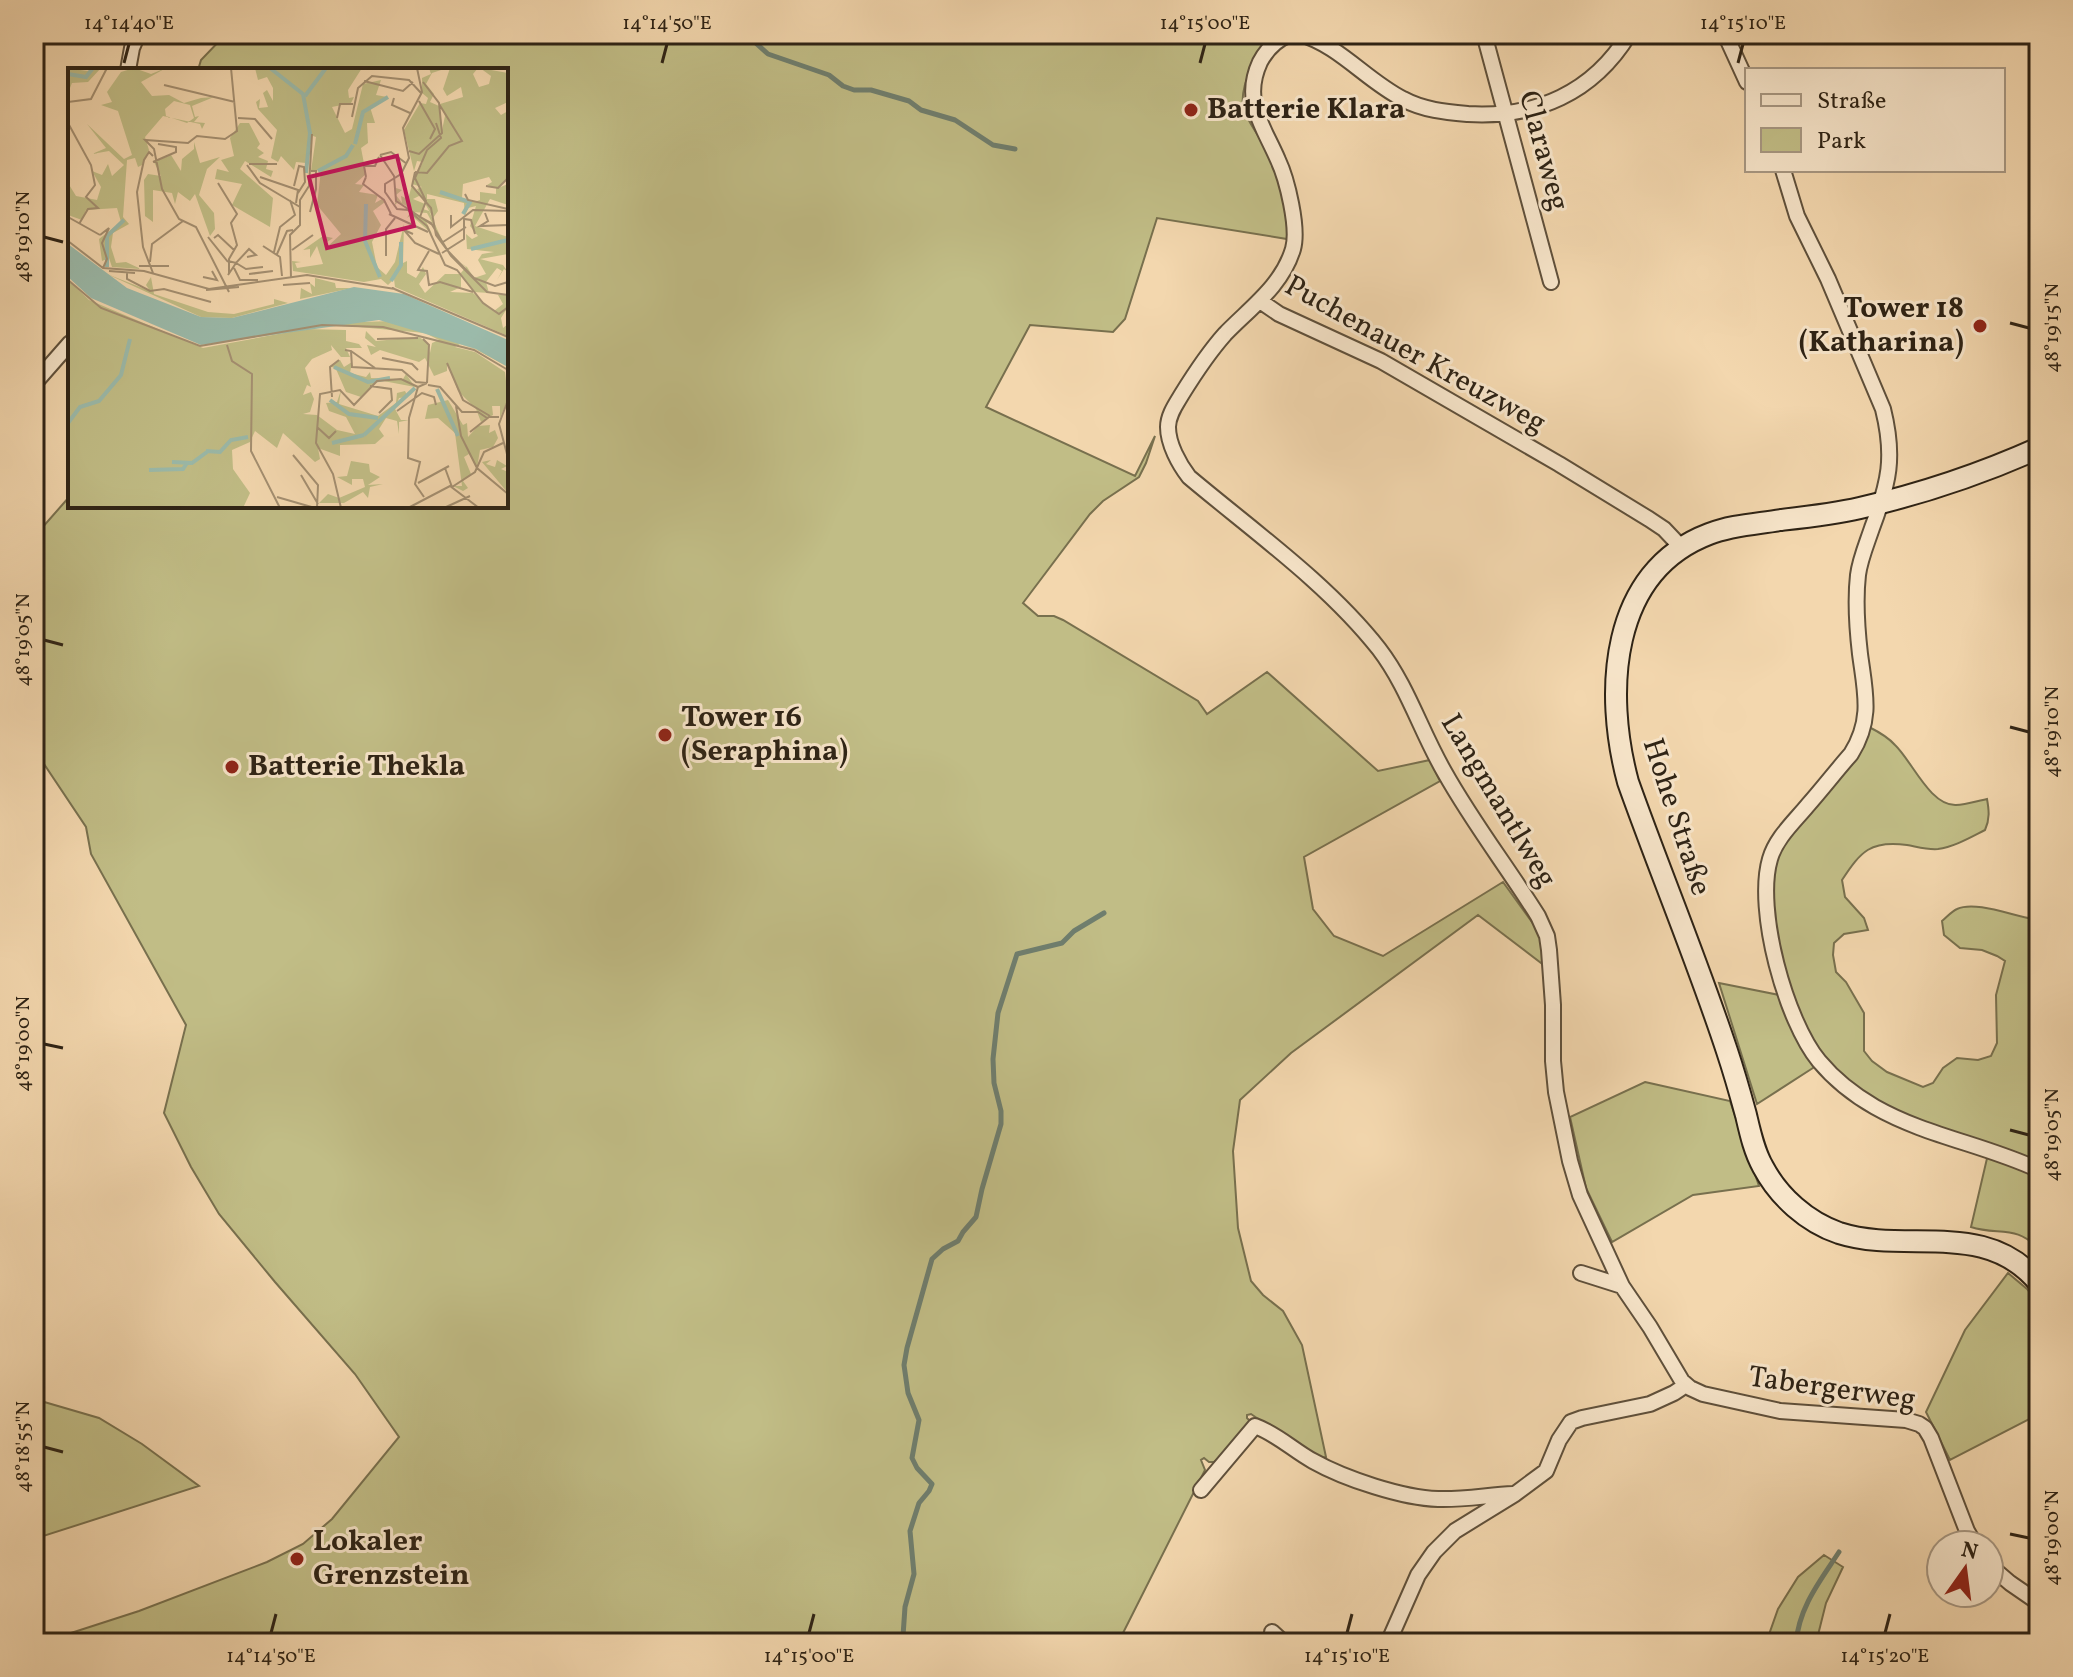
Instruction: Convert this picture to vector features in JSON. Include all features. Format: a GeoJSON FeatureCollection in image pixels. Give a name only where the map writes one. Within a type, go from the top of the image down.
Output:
{"type":"FeatureCollection","features":[{"type":"Feature","properties":{"kind":"main road","name":"Hohe Straße"},"geometry":{"type":"LineString","coordinates":[[2039,448],[1916,494],[1844,511],[1726,528],[1682,548],[1653,574],[1630,614],[1617,672],[1616,710],[1618,741],[1628,782],[1728,1052],[1751,1138],[1762,1166],[1773,1183],[1798,1210],[1838,1233],[1862,1238],[1954,1241],[1979,1245],[2018,1264],[2039,1283]]}},
{"type":"Feature","properties":{"kind":"street"},"geometry":{"type":"LineString","coordinates":[[128,68],[138,34]]}},
{"type":"Feature","properties":{"kind":"street"},"geometry":{"type":"LineString","coordinates":[[1260,301],[1286,268],[1295,243],[1292,208],[1283,173],[1257,115],[1252,92],[1265,53],[1291,34]]}},
{"type":"Feature","properties":{"kind":"street"},"geometry":{"type":"LineString","coordinates":[[1300,34],[1318,40],[1400,98],[1419,107],[1488,115],[1530,110],[1584,84],[1602,71],[1629,34]]}},
{"type":"Feature","properties":{"kind":"street","name":"Claraweg"},"geometry":{"type":"LineString","coordinates":[[1484,34],[1551,282]]}},
{"type":"Feature","properties":{"kind":"street"},"geometry":{"type":"LineString","coordinates":[[1725,34],[1745,78]]}},
{"type":"Feature","properties":{"kind":"street"},"geometry":{"type":"LineString","coordinates":[[2030,34],[2039,44]]}},
{"type":"Feature","properties":{"kind":"street"},"geometry":{"type":"LineString","coordinates":[[1784,172],[1797,216],[1828,279],[1883,409],[1890,468],[1857,582],[1858,634],[1866,698],[1865,724],[1851,754],[1778,841],[1770,859],[1766,907],[1770,939],[1780,977],[1806,1041],[1835,1078],[1875,1107],[1900,1119],[2039,1170]]}},
{"type":"Feature","properties":{"kind":"street","name":"Puchenauer Kreuzweg"},"geometry":{"type":"LineString","coordinates":[[1189,477],[1171,441],[1169,418],[1213,349],[1260,301],[1279,314],[1381,361],[1559,464],[1649,519],[1669,533],[1682,548]]}},
{"type":"Feature","properties":{"kind":"street"},"geometry":{"type":"LineString","coordinates":[[34,384],[68,345]]}},
{"type":"Feature","properties":{"kind":"street","name":"Langmantlweg"},"geometry":{"type":"LineString","coordinates":[[1189,477],[1326,592],[1377,647],[1396,674],[1433,753],[1458,796],[1538,916],[1548,942],[1554,1077],[1565,1139],[1580,1195],[1622,1286]]}},
{"type":"Feature","properties":{"kind":"street"},"geometry":{"type":"LineString","coordinates":[[1388,1643],[1418,1575],[1434,1552],[1455,1531],[1546,1471],[1559,1440],[1571,1422],[1650,1404],[1686,1385],[1622,1286],[1581,1273]]}},
{"type":"Feature","properties":{"kind":"street","name":"Tabergerweg"},"geometry":{"type":"LineString","coordinates":[[1686,1385],[1703,1394],[1780,1411],[1899,1418],[1919,1424],[1931,1438],[1966,1529]]}},
{"type":"Feature","properties":{"kind":"street"},"geometry":{"type":"LineString","coordinates":[[1201,1490],[1255,1426],[1325,1467],[1403,1494],[1440,1500],[1515,1494]]}},
{"type":"Feature","properties":{"kind":"street"},"geometry":{"type":"LineString","coordinates":[[2005,1579],[2039,1603]]}},
{"type":"Feature","properties":{"kind":"street"},"geometry":{"type":"LineString","coordinates":[[1272,1632],[1284,1643]]}},
{"type":"Feature","properties":{"kind":"green space"},"geometry":{"type":"Polygon","coordinates":[[[226,34],[1274,34],[1251,67],[1244,88],[1243,106],[1281,187],[1287,212],[1287,239],[1157,218],[1125,319],[1113,332],[1030,325],[986,407],[1135,476],[1155,436],[1139,477],[1103,501],[1090,514],[1023,603],[1038,616],[1054,616],[1063,620],[1198,701],[1207,714],[1267,672],[1378,771],[1430,760],[1440,781],[1304,857],[1313,909],[1334,936],[1383,956],[1503,882],[1542,936],[1545,966],[1478,915],[1291,1053],[1240,1100],[1233,1151],[1238,1228],[1251,1281],[1283,1311],[1302,1345],[1326,1457],[1322,1458],[1289,1440],[1251,1414],[1247,1415],[1252,1423],[1234,1445],[1214,1462],[1204,1458],[1201,1460],[1205,1470],[1118,1643],[40,1643],[139,1611],[267,1562],[303,1544],[332,1519],[399,1437],[355,1374],[219,1214],[164,1113],[186,1025],[91,854],[86,827],[34,749],[34,537],[68,498],[68,508],[508,508],[508,68],[199,68],[201,60],[226,34]]]}},
{"type":"Feature","properties":{"kind":"green space"},"geometry":{"type":"Polygon","coordinates":[[[1869,727],[1892,742],[1938,798],[1956,805],[1987,799],[1989,814],[1985,830],[1944,848],[1895,844],[1876,846],[1861,855],[1842,880],[1845,897],[1864,918],[1868,930],[1844,934],[1834,943],[1833,955],[1836,972],[1846,982],[1864,1013],[1864,1051],[1887,1072],[1923,1087],[1933,1083],[1943,1068],[1957,1058],[1978,1060],[1991,1056],[1997,1043],[1996,995],[2005,961],[1982,950],[1960,948],[1944,935],[1942,921],[1957,909],[1965,907],[1986,908],[2039,920],[2039,1166],[1882,1106],[1860,1093],[1821,1057],[1788,991],[1772,925],[1772,877],[1782,844],[1869,727]]]}},
{"type":"Feature","properties":{"kind":"green space"},"geometry":{"type":"Polygon","coordinates":[[[1719,983],[1779,995],[1816,1066],[1757,1104],[1719,983]]]}},
{"type":"Feature","properties":{"kind":"green space"},"geometry":{"type":"Polygon","coordinates":[[[1645,1082],[1730,1101],[1759,1186],[1693,1195],[1612,1242],[1586,1188],[1570,1117],[1645,1082]]]}},
{"type":"Feature","properties":{"kind":"green space"},"geometry":{"type":"Polygon","coordinates":[[[1988,1154],[2039,1174],[2039,1250],[2015,1234],[1971,1227],[1988,1154]]]}},
{"type":"Feature","properties":{"kind":"green space"},"geometry":{"type":"Polygon","coordinates":[[[2008,1273],[2039,1304],[2039,1414],[1950,1460],[1926,1412],[1965,1330],[2008,1273]]]}},
{"type":"Feature","properties":{"kind":"green space"},"geometry":{"type":"Polygon","coordinates":[[[34,1399],[99,1418],[142,1444],[199,1486],[34,1539],[34,1399]]]}},
{"type":"Feature","properties":{"kind":"green space"},"geometry":{"type":"Polygon","coordinates":[[[1824,1555],[1843,1567],[1826,1603],[1816,1643],[1766,1643],[1778,1609],[1798,1577],[1824,1555]]]}},
{"type":"Feature","properties":{"kind":"waterway"},"geometry":{"type":"LineString","coordinates":[[738,34],[749,37],[768,54],[829,75],[843,86],[909,101],[921,110],[955,120],[993,145],[1015,149]]}},
{"type":"Feature","properties":{"kind":"waterway"},"geometry":{"type":"LineString","coordinates":[[900,1643],[914,1574],[910,1531],[919,1503],[932,1484],[912,1458],[919,1420],[908,1393],[904,1365],[932,1259],[958,1241],[976,1217],[1001,1124],[993,1059],[998,1013],[1017,954],[1062,943],[1074,931],[1104,913]]}},
{"type":"Feature","properties":{"kind":"waterway"},"geometry":{"type":"LineString","coordinates":[[1796,1643],[1806,1606],[1839,1552]]}},
{"type":"Feature","properties":{"kind":"place","name":"Batterie Klara"},"geometry":{"type":"Point","coordinates":[1191,110]}},
{"type":"Feature","properties":{"kind":"place","name":"Tower 18 (Katharina)"},"geometry":{"type":"Point","coordinates":[1980,326]}},
{"type":"Feature","properties":{"kind":"place","name":"Tower 16 (Seraphina)"},"geometry":{"type":"Point","coordinates":[665,735]}},
{"type":"Feature","properties":{"kind":"place","name":"Batterie Thekla"},"geometry":{"type":"Point","coordinates":[232,767]}},
{"type":"Feature","properties":{"kind":"place","name":"Lokaler Grenzstein"},"geometry":{"type":"Point","coordinates":[297,1559]}}]}
